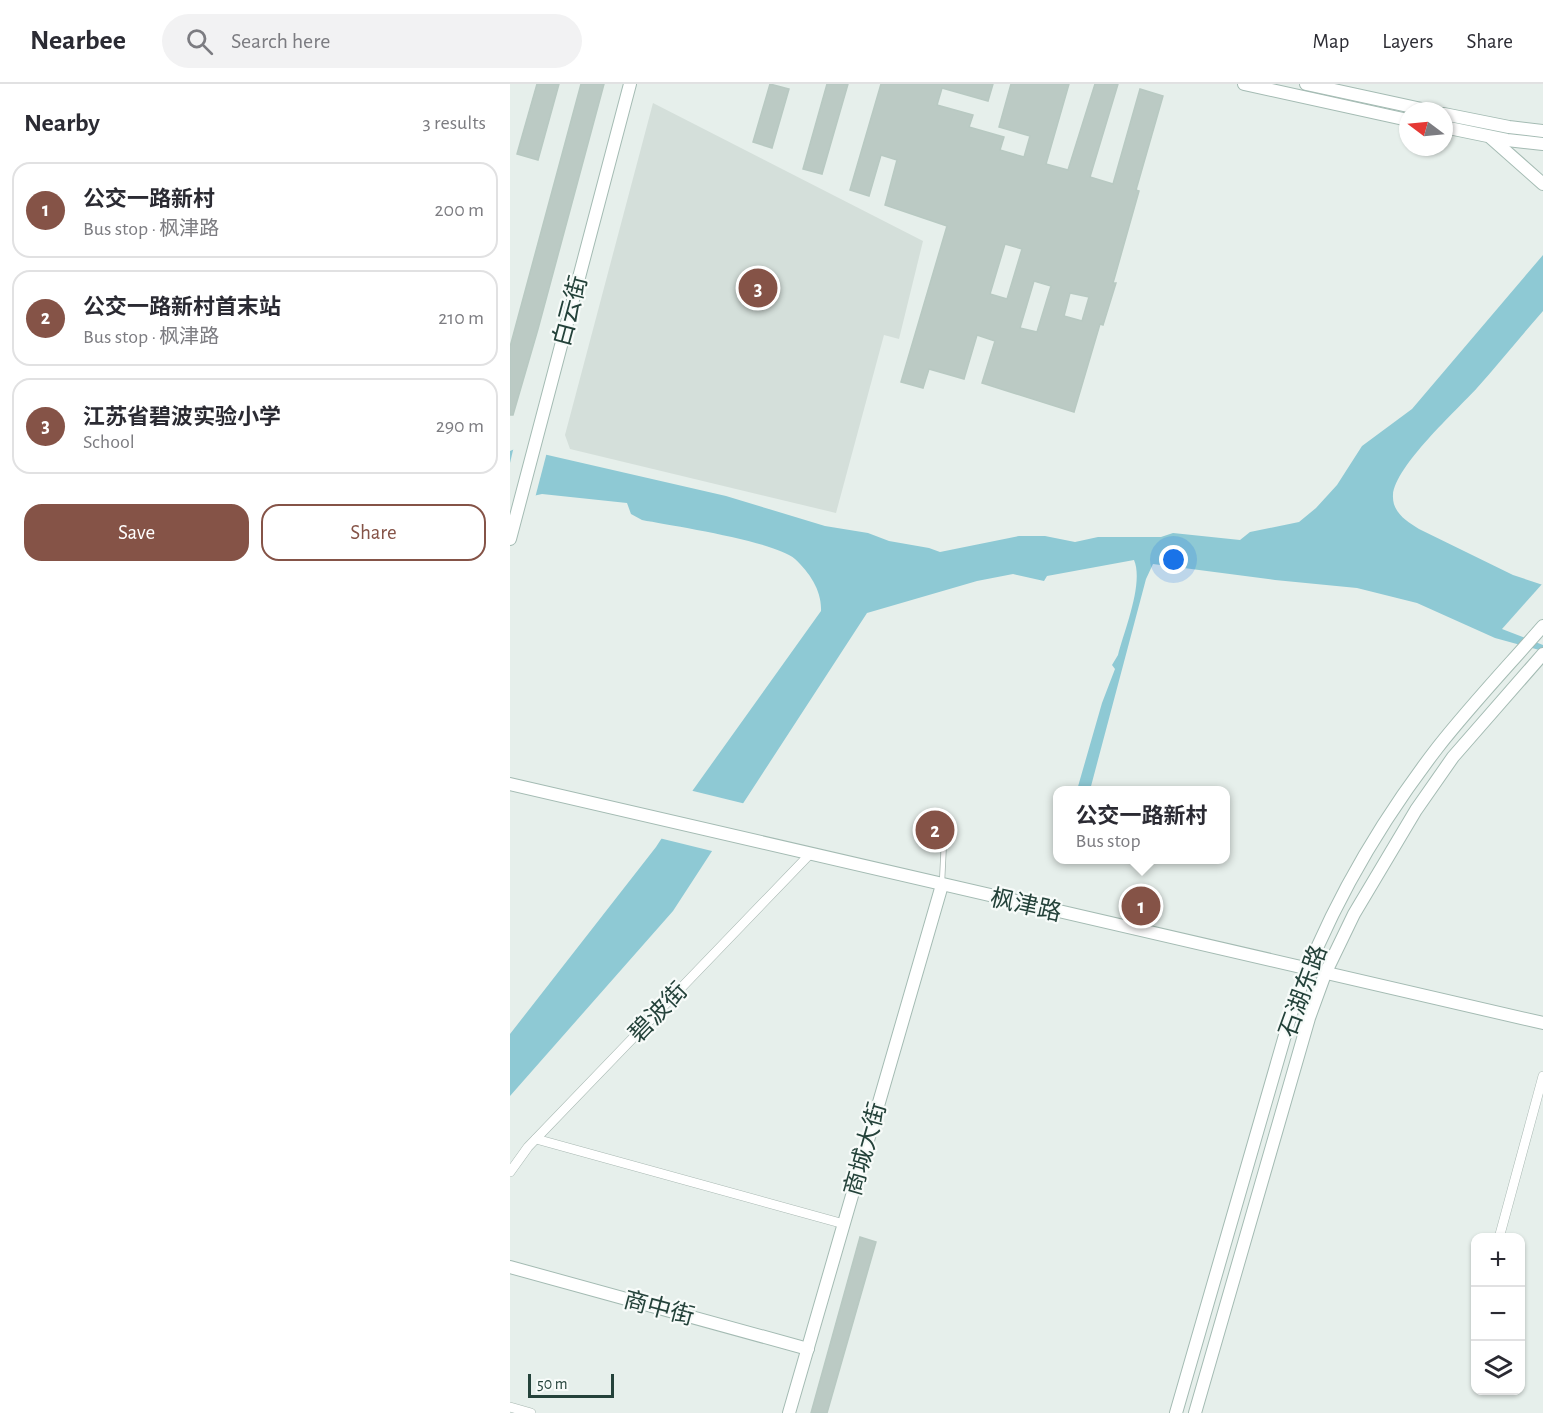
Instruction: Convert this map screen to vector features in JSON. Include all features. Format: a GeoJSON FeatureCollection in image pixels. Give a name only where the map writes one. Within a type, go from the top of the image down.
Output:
{"type":"FeatureCollection","features":[{"type":"Feature","properties":{"kind":"main road","name":"白云街"},"geometry":{"type":"LineString","coordinates":[[510,539],[630,84]]}},
{"type":"Feature","properties":{"kind":"main road"},"geometry":{"type":"LineString","coordinates":[[1244,84],[1399,118]]}},
{"type":"Feature","properties":{"kind":"main road"},"geometry":{"type":"LineString","coordinates":[[1306,84],[1399,104]]}},
{"type":"Feature","properties":{"kind":"main road"},"geometry":{"type":"LineString","coordinates":[[1453,116],[1543,131]]}},
{"type":"Feature","properties":{"kind":"main road"},"geometry":{"type":"LineString","coordinates":[[1453,129],[1490,137],[1543,144]]}},
{"type":"Feature","properties":{"kind":"main road"},"geometry":{"type":"LineString","coordinates":[[1490,137],[1543,183]]}},
{"type":"Feature","properties":{"kind":"main road","name":"石湖东路"},"geometry":{"type":"LineString","coordinates":[[1176,1413],[1292,1011],[1307,970],[1353,878],[1412,783],[1453,729],[1543,626]]}},
{"type":"Feature","properties":{"kind":"main road","name":"石湖东路"},"geometry":{"type":"LineString","coordinates":[[1195,1413],[1309,1018],[1325,974],[1361,901],[1426,795],[1471,735],[1543,654]]}},
{"type":"Feature","properties":{"kind":"main road","name":"枫津路"},"geometry":{"type":"LineString","coordinates":[[510,784],[1543,1023]]}},
{"type":"Feature","properties":{"kind":"main road","name":"商城大街"},"geometry":{"type":"LineString","coordinates":[[789,1413],[942,885]]}},
{"type":"Feature","properties":{"kind":"main road","name":"商中街"},"geometry":{"type":"LineString","coordinates":[[510,1267],[808,1349]]}},
{"type":"Feature","properties":{"kind":"street","name":"碧波街"},"geometry":{"type":"LineString","coordinates":[[510,1172],[536,1139],[810,854]]}},
{"type":"Feature","properties":{"kind":"street"},"geometry":{"type":"LineString","coordinates":[[1500,1233],[1543,1076]]}},
{"type":"Feature","properties":{"kind":"street"},"geometry":{"type":"LineString","coordinates":[[536,1139],[844,1224]]}},
{"type":"Feature","properties":{"kind":"street"},"geometry":{"type":"LineString","coordinates":[[510,1407],[531,1413]]}},
{"type":"Feature","properties":{"kind":"lane"},"geometry":{"type":"LineString","coordinates":[[942,885],[945,822]]}},
{"type":"Feature","properties":{"kind":"shaded area"},"geometry":{"type":"Polygon","coordinates":[[[653,103],[923,241],[899,339],[884,335],[836,513],[570,449],[565,435],[653,103]]]}},
{"type":"Feature","properties":{"kind":"water"},"geometry":{"type":"Polygon","coordinates":[[[1543,255],[1543,311],[1477,388],[1415,454],[1396,483],[1393,501],[1397,511],[1419,529],[1513,575],[1543,585],[1543,651],[1495,638],[1417,603],[1357,588],[1153,564],[1146,579],[1091,786],[1078,786],[1102,703],[1115,669],[1112,665],[1118,655],[1132,607],[1137,581],[1134,560],[1047,576],[1044,581],[1013,574],[977,581],[867,613],[673,911],[510,1096],[510,1034],[656,847],[693,790],[821,611],[821,604],[817,589],[806,570],[784,552],[767,546],[642,520],[631,514],[627,503],[542,494],[510,501],[510,451],[517,448],[726,496],[825,526],[868,533],[889,541],[940,552],[1019,536],[1045,536],[1075,542],[1098,537],[1161,537],[1173,533],[1240,540],[1250,532],[1299,522],[1316,508],[1337,485],[1362,446],[1412,409],[1543,255]]]}},
{"type":"Feature","properties":{"kind":"pier"},"geometry":{"type":"Polygon","coordinates":[[[514,446],[547,452],[535,498],[510,504],[510,463],[514,446]]]}},
{"type":"Feature","properties":{"kind":"pier"},"geometry":{"type":"Polygon","coordinates":[[[1543,583],[1543,645],[1502,629],[1543,583]]]}},
{"type":"Feature","properties":{"kind":"pier"},"geometry":{"type":"Polygon","coordinates":[[[689,790],[746,804],[716,852],[659,838],[689,790]]]}},
{"type":"Feature","properties":{"kind":"building"},"geometry":{"type":"Polygon","coordinates":[[[537,84],[559,84],[538,160],[517,154],[537,84]]]}},
{"type":"Feature","properties":{"kind":"building"},"geometry":{"type":"Polygon","coordinates":[[[581,84],[604,84],[538,329],[513,415],[510,415],[510,347],[581,84]]]}},
{"type":"Feature","properties":{"kind":"building"},"geometry":{"type":"Polygon","coordinates":[[[770,84],[789,89],[772,148],[753,142],[770,84]]]}},
{"type":"Feature","properties":{"kind":"building"},"geometry":{"type":"Polygon","coordinates":[[[827,84],[848,84],[822,174],[803,169],[827,84]]]}},
{"type":"Feature","properties":{"kind":"building"},"geometry":{"type":"Polygon","coordinates":[[[881,84],[993,84],[988,101],[942,88],[937,105],[973,115],[969,127],[1004,137],[1000,150],[1024,157],[1030,136],[999,127],[1011,84],[1069,84],[1046,164],[1068,170],[1095,84],[1118,84],[1090,177],[1113,184],[1140,89],[1163,96],[1136,190],[1139,191],[1113,283],[1116,283],[1103,325],[1100,324],[1074,412],[982,383],[995,341],[977,335],[964,379],[929,369],[923,388],[901,382],[947,226],[885,205],[897,160],[881,155],[869,196],[850,190],[881,84]],[[1005,244],[990,294],[1007,299],[1022,249],[1005,244]],[[1034,281],[1020,328],[1037,332],[1051,286],[1034,281]],[[1070,293],[1064,316],[1082,321],[1089,297],[1070,293]]]}},
{"type":"Feature","properties":{"kind":"building"},"geometry":{"type":"Polygon","coordinates":[[[860,1237],[876,1242],[827,1413],[811,1413],[860,1237]]]}},
{"type":"Feature","properties":{"kind":"place","name":"江苏省碧波实验小学"},"geometry":{"type":"Point","coordinates":[758,288]}},
{"type":"Feature","properties":{"kind":"place","name":"公交一路新村首末站"},"geometry":{"type":"Point","coordinates":[935,830]}},
{"type":"Feature","properties":{"kind":"place","name":"公交一路新村"},"geometry":{"type":"Point","coordinates":[1141,906]}}]}
